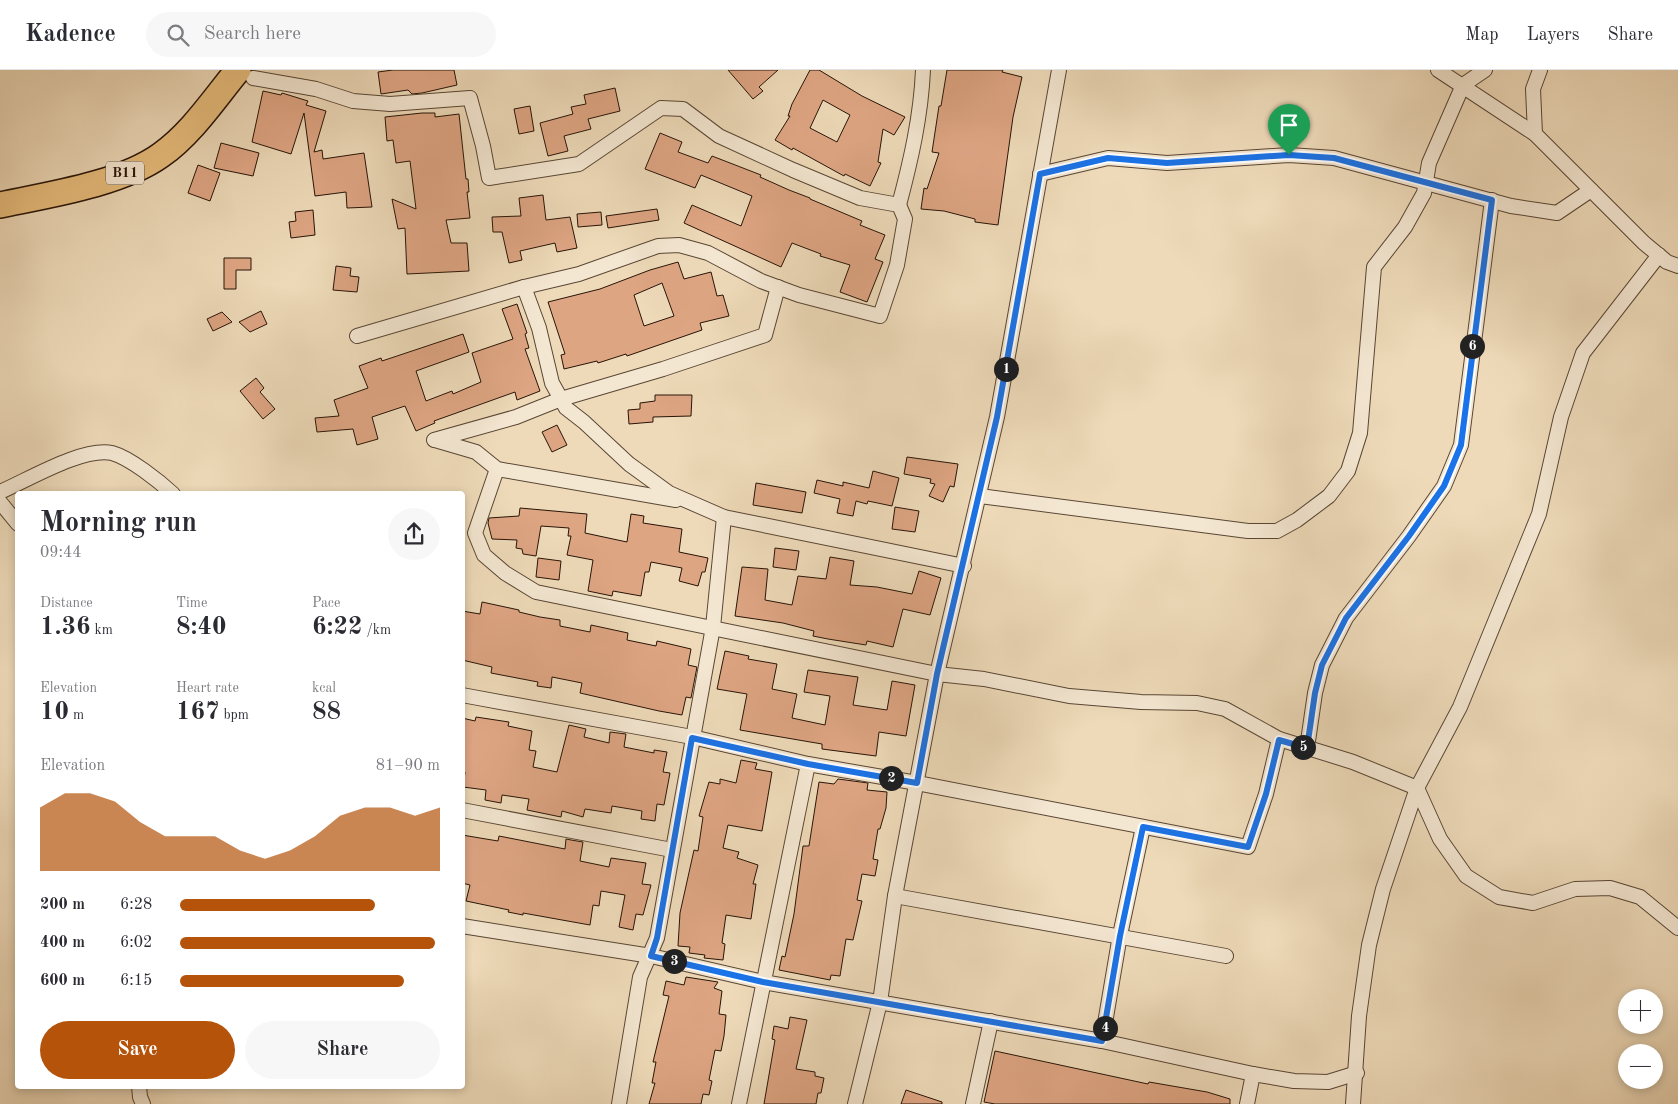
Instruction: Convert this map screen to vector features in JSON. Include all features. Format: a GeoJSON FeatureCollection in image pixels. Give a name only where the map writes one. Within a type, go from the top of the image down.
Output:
{"type":"FeatureCollection","features":[{"type":"Feature","properties":{"kind":"highway","name":"B11"},"geometry":{"type":"LineString","coordinates":[[0,205],[59,193],[120,176],[160,156],[191,128],[236,77]]}},
{"type":"Feature","properties":{"kind":"street"},"geometry":{"type":"LineString","coordinates":[[357,336],[524,287],[579,274],[658,246],[679,245],[708,254],[799,295],[880,316],[897,265],[905,219],[899,204],[916,138],[922,102],[923,70]]}},
{"type":"Feature","properties":{"kind":"street"},"geometry":{"type":"LineString","coordinates":[[855,1104],[880,1002],[895,896],[937,674],[980,496],[1015,321],[1060,70]]}},
{"type":"Feature","properties":{"kind":"street"},"geometry":{"type":"LineString","coordinates":[[1438,70],[1535,134],[1659,255],[1667,262],[1678,266]]}},
{"type":"Feature","properties":{"kind":"street"},"geometry":{"type":"LineString","coordinates":[[980,496],[1248,531],[1277,531],[1297,520],[1329,496],[1348,471],[1360,433],[1374,267],[1405,227],[1424,193],[1429,163],[1463,85],[1485,70]]}},
{"type":"Feature","properties":{"kind":"street"},"geometry":{"type":"LineString","coordinates":[[1535,134],[1533,88],[1540,70]]}},
{"type":"Feature","properties":{"kind":"street"},"geometry":{"type":"LineString","coordinates":[[236,77],[316,89],[353,102],[390,104],[470,98],[483,146],[489,178],[579,164],[661,108],[683,109],[719,136],[793,170],[860,198],[899,204]]}},
{"type":"Feature","properties":{"kind":"street"},"geometry":{"type":"LineString","coordinates":[[1040,174],[1108,158],[1167,163],[1289,155],[1334,158],[1492,200],[1557,214],[1591,190]]}},
{"type":"Feature","properties":{"kind":"street"},"geometry":{"type":"LineString","coordinates":[[1307,748],[1315,693],[1326,657],[1346,618],[1409,536],[1444,486],[1461,445],[1492,200]]}},
{"type":"Feature","properties":{"kind":"street"},"geometry":{"type":"LineString","coordinates":[[1353,1104],[1359,1016],[1368,945],[1383,890],[1417,788],[1460,707],[1539,514],[1561,417],[1583,353],[1659,255]]}},
{"type":"Feature","properties":{"kind":"street"},"geometry":{"type":"LineString","coordinates":[[524,287],[539,328],[552,383],[566,408],[629,464],[669,494],[724,517],[964,566]]}},
{"type":"Feature","properties":{"kind":"street"},"geometry":{"type":"LineString","coordinates":[[688,502],[497,469],[476,452],[434,440],[516,417],[561,399],[663,369],[765,335],[778,287]]}},
{"type":"Feature","properties":{"kind":"street"},"geometry":{"type":"LineString","coordinates":[[0,492],[58,463],[81,456],[111,453],[145,472],[169,491]]}},
{"type":"Feature","properties":{"kind":"street"},"geometry":{"type":"LineString","coordinates":[[497,469],[475,533],[484,555],[505,574],[536,592],[937,674],[984,679],[1069,696],[1141,702],[1197,703],[1224,709],[1279,740],[1353,762],[1417,788],[1440,839],[1466,876],[1498,897],[1533,903],[1575,889],[1610,888],[1640,898],[1678,928]]}},
{"type":"Feature","properties":{"kind":"street"},"geometry":{"type":"LineString","coordinates":[[0,502],[15,520]]}},
{"type":"Feature","properties":{"kind":"street"},"geometry":{"type":"LineString","coordinates":[[619,1104],[640,977],[651,956],[657,938],[713,627],[724,517]]}},
{"type":"Feature","properties":{"kind":"street"},"geometry":{"type":"LineString","coordinates":[[465,696],[692,738],[808,764],[917,783],[1248,847],[1266,794],[1279,740]]}},
{"type":"Feature","properties":{"kind":"street"},"geometry":{"type":"LineString","coordinates":[[739,1104],[808,764]]}},
{"type":"Feature","properties":{"kind":"street"},"geometry":{"type":"LineString","coordinates":[[465,811],[672,850]]}},
{"type":"Feature","properties":{"kind":"street"},"geometry":{"type":"LineString","coordinates":[[1102,1041],[1120,936],[1143,827]]}},
{"type":"Feature","properties":{"kind":"street"},"geometry":{"type":"LineString","coordinates":[[895,896],[1226,956]]}},
{"type":"Feature","properties":{"kind":"street"},"geometry":{"type":"LineString","coordinates":[[465,926],[651,956],[763,982],[1102,1041],[1253,1074],[1294,1080],[1328,1082],[1356,1073]]}},
{"type":"Feature","properties":{"kind":"street"},"geometry":{"type":"LineString","coordinates":[[973,1104],[991,1021]]}},
{"type":"Feature","properties":{"kind":"street"},"geometry":{"type":"LineString","coordinates":[[1247,1104],[1253,1074]]}},
{"type":"Feature","properties":{"kind":"street"},"geometry":{"type":"LineString","coordinates":[[139,1089],[143,1104]]}},
{"type":"Feature","properties":{"kind":"building"},"geometry":{"type":"Polygon","coordinates":[[[393,70],[454,70],[457,85],[422,93],[412,94],[408,90],[381,94],[378,72],[393,70]]]}},
{"type":"Feature","properties":{"kind":"building"},"geometry":{"type":"Polygon","coordinates":[[[728,70],[778,70],[759,87],[763,91],[753,99],[728,70]]]}},
{"type":"Feature","properties":{"kind":"building"},"geometry":{"type":"Polygon","coordinates":[[[810,70],[819,70],[862,96],[905,117],[894,135],[883,129],[878,162],[881,163],[870,186],[845,174],[844,176],[775,140],[790,116],[788,116],[792,104],[810,70]],[[823,100],[810,128],[837,142],[850,115],[823,100]]]}},
{"type":"Feature","properties":{"kind":"building"},"geometry":{"type":"Polygon","coordinates":[[[947,70],[1003,70],[1002,72],[1022,77],[1013,117],[998,225],[975,222],[975,219],[944,211],[921,209],[924,188],[927,189],[939,153],[932,152],[947,70]]]}},
{"type":"Feature","properties":{"kind":"building"},"geometry":{"type":"Polygon","coordinates":[[[615,88],[620,111],[588,119],[591,129],[564,136],[568,151],[548,156],[540,123],[573,114],[571,107],[586,104],[584,95],[615,88]]]}},
{"type":"Feature","properties":{"kind":"building"},"geometry":{"type":"Polygon","coordinates":[[[263,91],[281,95],[282,93],[308,101],[306,105],[326,111],[314,152],[322,150],[323,159],[364,153],[372,207],[347,208],[346,192],[315,196],[304,113],[291,154],[252,142],[263,91]]]}},
{"type":"Feature","properties":{"kind":"building"},"geometry":{"type":"Polygon","coordinates":[[[530,106],[534,131],[519,134],[514,109],[530,106]]]}},
{"type":"Feature","properties":{"kind":"building"},"geometry":{"type":"Polygon","coordinates":[[[435,113],[435,117],[459,114],[466,179],[468,179],[469,192],[467,192],[470,218],[446,220],[451,243],[467,243],[469,271],[407,274],[405,228],[398,229],[392,199],[416,209],[410,161],[396,163],[393,140],[387,141],[385,117],[435,113]]]}},
{"type":"Feature","properties":{"kind":"building"},"geometry":{"type":"Polygon","coordinates":[[[660,133],[682,142],[678,152],[708,163],[712,156],[761,175],[760,177],[862,221],[860,225],[885,235],[875,259],[883,262],[867,302],[840,292],[850,265],[820,256],[821,254],[792,243],[781,267],[684,223],[692,205],[741,226],[752,196],[701,175],[695,188],[645,169],[660,133]]]}},
{"type":"Feature","properties":{"kind":"building"},"geometry":{"type":"Polygon","coordinates":[[[221,143],[259,153],[253,176],[214,168],[221,143]]]}},
{"type":"Feature","properties":{"kind":"building"},"geometry":{"type":"Polygon","coordinates":[[[198,165],[220,173],[210,201],[188,193],[198,165]]]}},
{"type":"Feature","properties":{"kind":"building"},"geometry":{"type":"Polygon","coordinates":[[[543,195],[546,220],[570,217],[577,248],[557,252],[555,243],[520,251],[522,260],[509,263],[502,232],[493,232],[492,217],[521,216],[519,198],[543,195]]]}},
{"type":"Feature","properties":{"kind":"building"},"geometry":{"type":"Polygon","coordinates":[[[657,209],[659,220],[608,228],[606,216],[657,209]]]}},
{"type":"Feature","properties":{"kind":"building"},"geometry":{"type":"Polygon","coordinates":[[[313,210],[315,235],[291,238],[289,222],[296,221],[295,212],[313,210]]]}},
{"type":"Feature","properties":{"kind":"building"},"geometry":{"type":"Polygon","coordinates":[[[601,212],[602,225],[578,227],[577,214],[601,212]]]}},
{"type":"Feature","properties":{"kind":"building"},"geometry":{"type":"Polygon","coordinates":[[[224,258],[251,258],[251,270],[236,270],[236,289],[224,289],[224,258]]]}},
{"type":"Feature","properties":{"kind":"building"},"geometry":{"type":"Polygon","coordinates":[[[678,262],[684,279],[711,272],[717,296],[723,295],[729,316],[700,323],[702,330],[627,356],[626,354],[598,363],[597,361],[564,369],[561,355],[565,354],[548,302],[600,289],[650,270],[678,262]],[[662,283],[634,295],[644,326],[674,316],[662,283]]]}},
{"type":"Feature","properties":{"kind":"building"},"geometry":{"type":"Polygon","coordinates":[[[336,266],[351,268],[350,276],[359,277],[357,292],[333,290],[336,266]]]}},
{"type":"Feature","properties":{"kind":"building"},"geometry":{"type":"Polygon","coordinates":[[[517,304],[527,333],[525,334],[529,348],[525,349],[540,391],[517,400],[515,392],[434,421],[435,423],[416,431],[405,406],[372,417],[378,439],[357,445],[353,429],[317,432],[315,418],[339,416],[334,400],[368,388],[359,366],[381,358],[382,361],[463,334],[469,352],[416,371],[426,401],[452,391],[453,394],[481,382],[472,353],[513,339],[502,309],[517,304]]]}},
{"type":"Feature","properties":{"kind":"building"},"geometry":{"type":"Polygon","coordinates":[[[261,311],[267,324],[250,332],[239,322],[261,311]]]}},
{"type":"Feature","properties":{"kind":"building"},"geometry":{"type":"Polygon","coordinates":[[[222,312],[232,322],[213,331],[207,319],[222,312]]]}},
{"type":"Feature","properties":{"kind":"building"},"geometry":{"type":"Polygon","coordinates":[[[256,378],[264,388],[260,392],[275,409],[263,419],[240,391],[256,378]]]}},
{"type":"Feature","properties":{"kind":"building"},"geometry":{"type":"Polygon","coordinates":[[[655,395],[692,395],[691,416],[653,417],[653,422],[629,424],[628,410],[640,409],[640,403],[655,401],[655,395]]]}},
{"type":"Feature","properties":{"kind":"building"},"geometry":{"type":"Polygon","coordinates":[[[557,425],[567,445],[552,452],[542,432],[557,425]]]}},
{"type":"Feature","properties":{"kind":"building"},"geometry":{"type":"Polygon","coordinates":[[[907,457],[958,464],[954,487],[950,486],[943,502],[929,496],[935,484],[930,483],[931,479],[904,474],[907,457]]]}},
{"type":"Feature","properties":{"kind":"building"},"geometry":{"type":"Polygon","coordinates":[[[873,471],[899,478],[892,506],[868,501],[867,504],[856,501],[853,516],[837,513],[840,499],[814,493],[817,480],[843,486],[843,482],[869,488],[873,471]]]}},
{"type":"Feature","properties":{"kind":"building"},"geometry":{"type":"Polygon","coordinates":[[[756,483],[806,492],[802,513],[753,505],[756,483]]]}},
{"type":"Feature","properties":{"kind":"building"},"geometry":{"type":"Polygon","coordinates":[[[895,507],[919,511],[915,532],[892,529],[895,507]]]}},
{"type":"Feature","properties":{"kind":"building"},"geometry":{"type":"Polygon","coordinates":[[[520,508],[587,514],[585,533],[627,542],[631,514],[644,516],[643,523],[682,529],[679,552],[708,558],[705,572],[702,572],[698,586],[679,581],[682,568],[651,562],[649,572],[645,572],[641,596],[613,591],[612,596],[588,591],[593,560],[567,555],[571,536],[568,536],[569,528],[541,526],[536,556],[523,554],[522,549],[516,548],[517,540],[492,539],[488,523],[489,518],[519,516],[520,508]]]}},
{"type":"Feature","properties":{"kind":"building"},"geometry":{"type":"Polygon","coordinates":[[[775,548],[799,551],[796,570],[773,567],[775,548]]]}},
{"type":"Feature","properties":{"kind":"building"},"geometry":{"type":"Polygon","coordinates":[[[830,557],[854,561],[850,585],[877,587],[912,594],[919,571],[941,578],[930,615],[903,609],[893,647],[867,641],[866,645],[828,639],[813,636],[814,631],[783,623],[735,616],[742,567],[768,569],[765,600],[792,605],[798,576],[826,579],[830,557]]]}},
{"type":"Feature","properties":{"kind":"building"},"geometry":{"type":"Polygon","coordinates":[[[538,558],[561,561],[559,580],[536,577],[538,558]]]}},
{"type":"Feature","properties":{"kind":"building"},"geometry":{"type":"Polygon","coordinates":[[[482,602],[519,610],[519,612],[540,617],[560,620],[560,626],[590,632],[591,625],[628,633],[627,640],[656,646],[657,641],[691,649],[688,665],[697,667],[691,698],[686,697],[682,715],[580,693],[582,683],[552,677],[551,688],[537,686],[538,682],[491,673],[492,667],[465,661],[465,612],[480,614],[482,602]]]}},
{"type":"Feature","properties":{"kind":"building"},"geometry":{"type":"Polygon","coordinates":[[[725,651],[749,656],[748,659],[777,664],[772,689],[797,694],[792,718],[825,725],[830,696],[804,692],[808,670],[858,677],[853,705],[887,710],[892,681],[915,685],[906,736],[879,732],[876,756],[822,749],[822,744],[740,730],[747,694],[717,689],[725,651]]]}},
{"type":"Feature","properties":{"kind":"building"},"geometry":{"type":"Polygon","coordinates":[[[476,717],[509,722],[508,726],[532,731],[529,750],[536,751],[533,767],[557,772],[569,725],[586,729],[584,737],[609,743],[610,732],[626,734],[624,747],[654,753],[654,750],[667,752],[663,772],[670,773],[664,805],[657,804],[655,821],[641,819],[642,811],[612,806],[611,813],[585,809],[583,817],[562,811],[561,817],[527,810],[529,799],[502,795],[501,803],[485,800],[486,790],[465,787],[465,719],[475,721],[476,717]]]}},
{"type":"Feature","properties":{"kind":"building"},"geometry":{"type":"Polygon","coordinates":[[[741,760],[757,763],[755,769],[772,772],[762,831],[728,825],[723,848],[739,852],[737,858],[758,865],[753,884],[756,884],[751,919],[726,915],[722,943],[725,944],[723,960],[704,958],[705,955],[689,953],[690,947],[678,946],[680,913],[694,850],[698,851],[703,817],[699,816],[709,782],[720,784],[720,779],[736,783],[741,760]]]}},
{"type":"Feature","properties":{"kind":"building"},"geometry":{"type":"Polygon","coordinates":[[[838,779],[868,783],[867,790],[887,792],[886,808],[880,829],[878,829],[873,859],[878,860],[875,876],[862,874],[857,900],[862,901],[853,940],[846,939],[840,976],[831,975],[830,980],[779,970],[782,956],[785,957],[794,914],[803,846],[809,846],[819,782],[834,784],[838,779]]]}},
{"type":"Feature","properties":{"kind":"building"},"geometry":{"type":"Polygon","coordinates":[[[465,836],[498,841],[499,836],[565,849],[566,839],[583,842],[580,861],[609,867],[611,858],[646,863],[642,884],[651,885],[643,915],[636,914],[633,930],[619,927],[625,895],[601,891],[599,906],[593,905],[590,925],[523,913],[523,915],[508,912],[509,910],[466,901],[470,885],[465,884],[465,836]]]}},
{"type":"Feature","properties":{"kind":"building"},"geometry":{"type":"Polygon","coordinates":[[[686,977],[718,982],[714,988],[722,991],[719,1014],[726,1015],[724,1036],[721,1051],[715,1050],[709,1080],[712,1081],[709,1095],[703,1094],[701,1104],[649,1104],[655,1083],[652,1083],[656,1062],[653,1062],[669,996],[663,995],[666,981],[684,985],[686,977]]]}},
{"type":"Feature","properties":{"kind":"building"},"geometry":{"type":"Polygon","coordinates":[[[790,1017],[807,1020],[796,1069],[815,1072],[815,1076],[824,1078],[821,1093],[818,1093],[816,1104],[764,1104],[775,1040],[772,1039],[774,1026],[788,1029],[790,1017]]]}},
{"type":"Feature","properties":{"kind":"building"},"geometry":{"type":"Polygon","coordinates":[[[995,1051],[1148,1084],[1149,1082],[1207,1092],[1230,1099],[1230,1104],[995,1104],[984,1102],[995,1051]]]}},
{"type":"Feature","properties":{"kind":"building"},"geometry":{"type":"Polygon","coordinates":[[[906,1090],[942,1102],[942,1104],[901,1104],[906,1090]]]}},
{"type":"Feature","properties":{"kind":"route"},"geometry":{"type":"LineString","coordinates":[[1289,155],[1334,158],[1492,200],[1473,335],[1461,445],[1444,486],[1409,536],[1346,618],[1322,665],[1315,693],[1307,748],[1279,740],[1266,794],[1248,847],[1143,827],[1120,936],[1102,1041],[763,982],[651,956],[657,938],[692,738],[808,764],[917,783],[937,674],[964,566],[997,417],[1040,174],[1108,158],[1167,163],[1289,155]]}}]}
